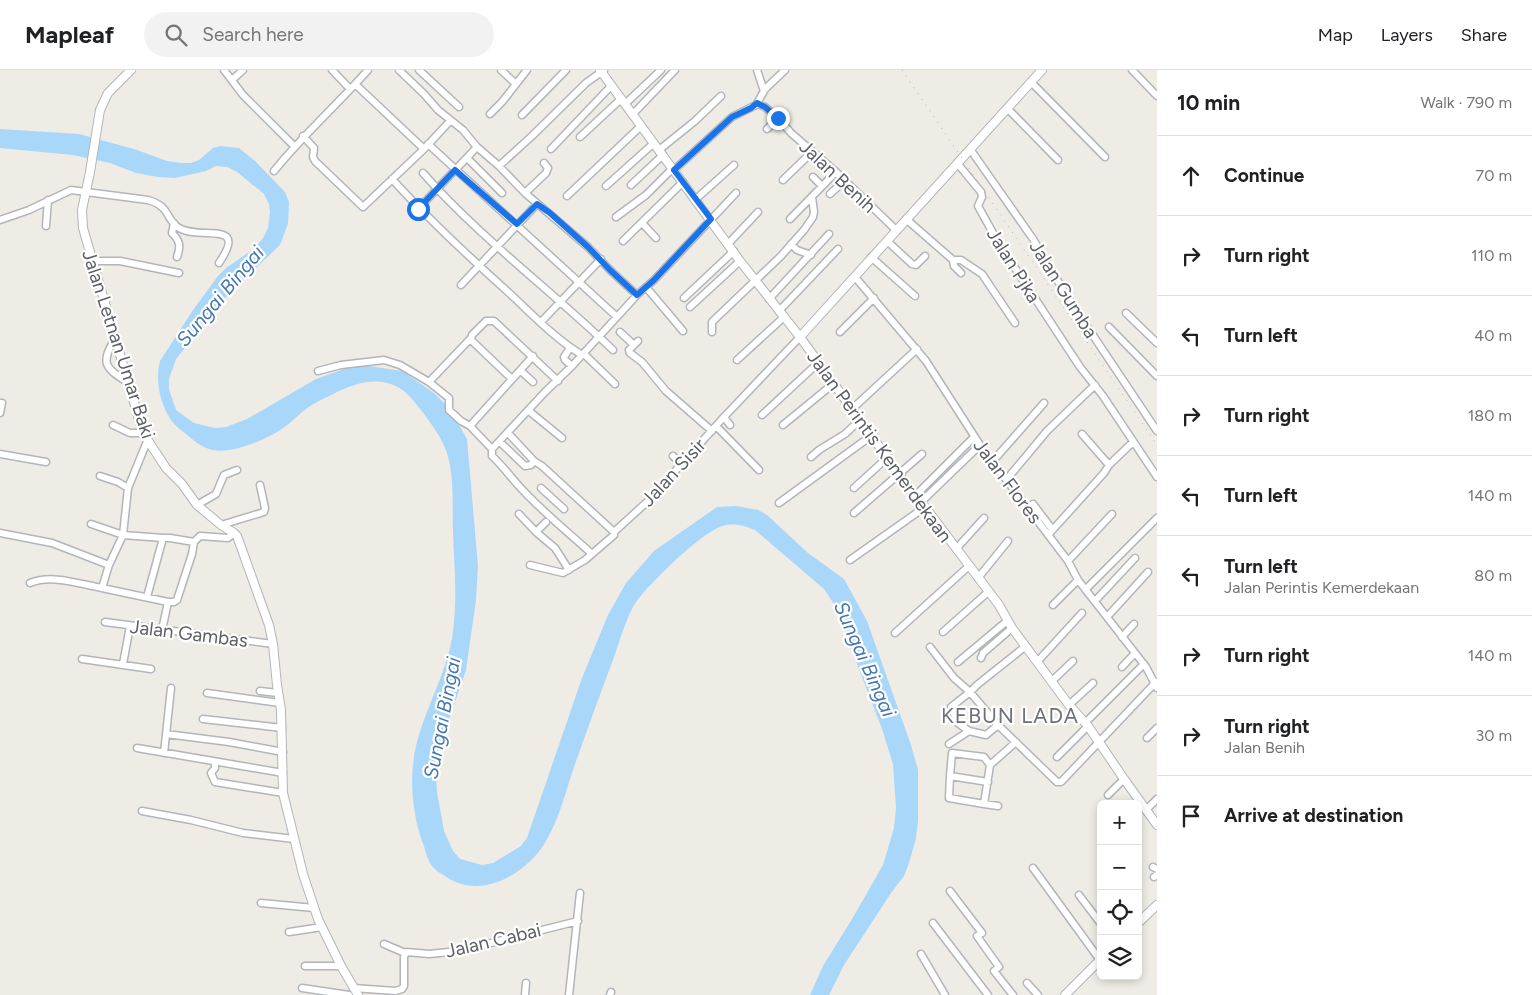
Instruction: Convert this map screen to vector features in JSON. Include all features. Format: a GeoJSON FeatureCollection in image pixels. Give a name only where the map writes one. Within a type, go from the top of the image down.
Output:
{"type":"FeatureCollection","features":[{"type":"Feature","properties":{"kind":"street","name":"Jalan Letnan Umar Baki"},"geometry":{"type":"LineString","coordinates":[[131,70],[108,92],[103,101],[98,118],[81,218],[115,340],[146,436],[166,468],[197,504],[221,525],[234,533]]}},
{"type":"Feature","properties":{"kind":"street"},"geometry":{"type":"LineString","coordinates":[[224,70],[243,94],[294,146]]}},
{"type":"Feature","properties":{"kind":"street"},"geometry":{"type":"LineString","coordinates":[[232,80],[243,70]]}},
{"type":"Feature","properties":{"kind":"street"},"geometry":{"type":"LineString","coordinates":[[332,70],[455,170],[517,224],[617,318]]}},
{"type":"Feature","properties":{"kind":"street"},"geometry":{"type":"LineString","coordinates":[[274,171],[303,136],[317,124],[368,70]]}},
{"type":"Feature","properties":{"kind":"street"},"geometry":{"type":"LineString","coordinates":[[399,70],[450,121],[463,130],[477,147],[499,166],[525,193],[550,213],[637,295]]}},
{"type":"Feature","properties":{"kind":"street"},"geometry":{"type":"LineString","coordinates":[[419,70],[458,107]]}},
{"type":"Feature","properties":{"kind":"street"},"geometry":{"type":"LineString","coordinates":[[501,70],[516,84]]}},
{"type":"Feature","properties":{"kind":"street"},"geometry":{"type":"LineString","coordinates":[[490,114],[527,70]]}},
{"type":"Feature","properties":{"kind":"street"},"geometry":{"type":"LineString","coordinates":[[522,114],[566,70]]}},
{"type":"Feature","properties":{"kind":"street"},"geometry":{"type":"LineString","coordinates":[[580,137],[661,70]]}},
{"type":"Feature","properties":{"kind":"street"},"geometry":{"type":"LineString","coordinates":[[633,114],[675,70]]}},
{"type":"Feature","properties":{"kind":"street"},"geometry":{"type":"LineString","coordinates":[[757,70],[764,90]]}},
{"type":"Feature","properties":{"kind":"street"},"geometry":{"type":"LineString","coordinates":[[616,218],[646,195],[732,117],[757,103],[764,90],[785,70]]}},
{"type":"Feature","properties":{"kind":"street"},"geometry":{"type":"LineString","coordinates":[[800,337],[1042,70]]}},
{"type":"Feature","properties":{"kind":"street"},"geometry":{"type":"LineString","coordinates":[[1132,70],[1157,96]]}},
{"type":"Feature","properties":{"kind":"street"},"geometry":{"type":"LineString","coordinates":[[499,166],[586,83],[602,71]]}},
{"type":"Feature","properties":{"kind":"street","name":"Jalan Perintis Kemerdekaan"},"geometry":{"type":"LineString","coordinates":[[602,71],[611,86],[684,182],[740,261],[800,337],[871,436],[998,605],[1009,625],[1069,704],[1087,724],[1157,825]]}},
{"type":"Feature","properties":{"kind":"street"},"geometry":{"type":"LineString","coordinates":[[1031,82],[1105,158]]}},
{"type":"Feature","properties":{"kind":"street"},"geometry":{"type":"LineString","coordinates":[[551,149],[611,86]]}},
{"type":"Feature","properties":{"kind":"street"},"geometry":{"type":"LineString","coordinates":[[631,185],[661,153],[721,96]]}},
{"type":"Feature","properties":{"kind":"street","name":"Jalan Benih"},"geometry":{"type":"LineString","coordinates":[[757,103],[778,118],[791,133],[836,172],[896,230]]}},
{"type":"Feature","properties":{"kind":"street"},"geometry":{"type":"LineString","coordinates":[[1008,108],[1058,160]]}},
{"type":"Feature","properties":{"kind":"street"},"geometry":{"type":"LineString","coordinates":[[767,128],[778,118]]}},
{"type":"Feature","properties":{"kind":"street"},"geometry":{"type":"LineString","coordinates":[[303,136],[314,148],[313,157],[315,161],[363,207],[450,121]]}},
{"type":"Feature","properties":{"kind":"street"},"geometry":{"type":"LineString","coordinates":[[567,196],[642,126]]}},
{"type":"Feature","properties":{"kind":"street"},"geometry":{"type":"LineString","coordinates":[[606,186],[654,143]]}},
{"type":"Feature","properties":{"kind":"street"},"geometry":{"type":"LineString","coordinates":[[418,209],[477,147]]}},
{"type":"Feature","properties":{"kind":"street","name":"Jalan Gumba"},"geometry":{"type":"LineString","coordinates":[[970,149],[1033,239],[1068,298],[1157,431]]}},
{"type":"Feature","properties":{"kind":"street"},"geometry":{"type":"LineString","coordinates":[[783,180],[812,152]]}},
{"type":"Feature","properties":{"kind":"street"},"geometry":{"type":"LineString","coordinates":[[467,158],[502,193]]}},
{"type":"Feature","properties":{"kind":"street"},"geometry":{"type":"LineString","coordinates":[[525,193],[546,173],[548,168],[544,163]]}},
{"type":"Feature","properties":{"kind":"street","name":"Jalan Pjka"},"geometry":{"type":"LineString","coordinates":[[957,163],[980,192],[982,197],[978,206],[998,242],[1080,367],[1095,385],[1157,477]]}},
{"type":"Feature","properties":{"kind":"street"},"geometry":{"type":"LineString","coordinates":[[696,199],[734,165]]}},
{"type":"Feature","properties":{"kind":"street"},"geometry":{"type":"LineString","coordinates":[[790,219],[836,172]]}},
{"type":"Feature","properties":{"kind":"street"},"geometry":{"type":"LineString","coordinates":[[423,173],[437,189],[497,246],[613,350]]}},
{"type":"Feature","properties":{"kind":"street"},"geometry":{"type":"LineString","coordinates":[[813,177],[822,186]]}},
{"type":"Feature","properties":{"kind":"street"},"geometry":{"type":"LineString","coordinates":[[392,179],[418,209],[480,266],[570,348],[583,355],[615,384]]}},
{"type":"Feature","properties":{"kind":"street"},"geometry":{"type":"LineString","coordinates":[[830,194],[844,181]]}},
{"type":"Feature","properties":{"kind":"street"},"geometry":{"type":"LineString","coordinates":[[623,241],[684,182]]}},
{"type":"Feature","properties":{"kind":"street"},"geometry":{"type":"LineString","coordinates":[[0,220],[17,215],[71,190],[156,202],[165,208],[174,224],[182,230],[220,234],[226,237],[230,242],[229,249],[219,263]]}},
{"type":"Feature","properties":{"kind":"street"},"geometry":{"type":"LineString","coordinates":[[492,449],[736,193]]}},
{"type":"Feature","properties":{"kind":"street"},"geometry":{"type":"LineString","coordinates":[[712,332],[712,322],[791,244],[813,217],[812,198]]}},
{"type":"Feature","properties":{"kind":"street"},"geometry":{"type":"LineString","coordinates":[[46,226],[48,200]]}},
{"type":"Feature","properties":{"kind":"street"},"geometry":{"type":"LineString","coordinates":[[461,285],[537,204]]}},
{"type":"Feature","properties":{"kind":"street"},"geometry":{"type":"LineString","coordinates":[[728,244],[758,212]]}},
{"type":"Feature","properties":{"kind":"street"},"geometry":{"type":"LineString","coordinates":[[906,219],[953,260],[954,266],[961,273]]}},
{"type":"Feature","properties":{"kind":"street"},"geometry":{"type":"LineString","coordinates":[[642,223],[656,238]]}},
{"type":"Feature","properties":{"kind":"street"},"geometry":{"type":"LineString","coordinates":[[174,224],[172,233],[180,244],[177,257]]}},
{"type":"Feature","properties":{"kind":"street"},"geometry":{"type":"LineString","coordinates":[[769,299],[829,234]]}},
{"type":"Feature","properties":{"kind":"street"},"geometry":{"type":"LineString","coordinates":[[887,241],[912,264],[916,264],[924,256]]}},
{"type":"Feature","properties":{"kind":"street"},"geometry":{"type":"LineString","coordinates":[[791,244],[797,250],[810,255]]}},
{"type":"Feature","properties":{"kind":"street"},"geometry":{"type":"LineString","coordinates":[[737,360],[781,314],[838,248]]}},
{"type":"Feature","properties":{"kind":"street"},"geometry":{"type":"LineString","coordinates":[[684,298],[734,252]]}},
{"type":"Feature","properties":{"kind":"street"},"geometry":{"type":"LineString","coordinates":[[872,257],[915,296]]}},
{"type":"Feature","properties":{"kind":"street"},"geometry":{"type":"LineString","coordinates":[[541,322],[601,260]]}},
{"type":"Feature","properties":{"kind":"street"},"geometry":{"type":"LineString","coordinates":[[953,260],[961,260],[982,274],[1015,323]]}},
{"type":"Feature","properties":{"kind":"street"},"geometry":{"type":"LineString","coordinates":[[92,261],[120,261],[179,273]]}},
{"type":"Feature","properties":{"kind":"street"},"geometry":{"type":"LineString","coordinates":[[690,306],[740,261]]}},
{"type":"Feature","properties":{"kind":"street","name":"Jalan Flores"},"geometry":{"type":"LineString","coordinates":[[855,277],[917,349],[947,391],[974,437],[1068,561],[1078,580],[1136,653],[1156,684]]}},
{"type":"Feature","properties":{"kind":"street"},"geometry":{"type":"LineString","coordinates":[[646,287],[682,331]]}},
{"type":"Feature","properties":{"kind":"street"},"geometry":{"type":"LineString","coordinates":[[840,332],[874,298]]}},
{"type":"Feature","properties":{"kind":"street"},"geometry":{"type":"LineString","coordinates":[[1126,313],[1157,343]]}},
{"type":"Feature","properties":{"kind":"street"},"geometry":{"type":"LineString","coordinates":[[429,382],[486,321],[491,320],[558,380]]}},
{"type":"Feature","properties":{"kind":"street"},"geometry":{"type":"LineString","coordinates":[[1109,327],[1157,376]]}},
{"type":"Feature","properties":{"kind":"street"},"geometry":{"type":"LineString","coordinates":[[620,332],[636,343],[629,350],[630,353],[642,362],[666,391],[714,428],[759,470]]}},
{"type":"Feature","properties":{"kind":"street","name":"Jalan Sisir"},"geometry":{"type":"LineString","coordinates":[[569,570],[592,554],[648,501],[800,337]]}},
{"type":"Feature","properties":{"kind":"street"},"geometry":{"type":"LineString","coordinates":[[471,338],[472,343],[512,379]]}},
{"type":"Feature","properties":{"kind":"street"},"geometry":{"type":"LineString","coordinates":[[115,340],[108,349],[105,361],[110,370],[128,382]]}},
{"type":"Feature","properties":{"kind":"street"},"geometry":{"type":"LineString","coordinates":[[570,348],[564,357],[572,366]]}},
{"type":"Feature","properties":{"kind":"street"},"geometry":{"type":"LineString","coordinates":[[852,410],[917,349]]}},
{"type":"Feature","properties":{"kind":"street"},"geometry":{"type":"LineString","coordinates":[[470,426],[533,356]]}},
{"type":"Feature","properties":{"kind":"street"},"geometry":{"type":"LineString","coordinates":[[318,371],[341,365],[384,360],[400,365],[429,382],[449,398],[449,410],[452,414],[470,426],[492,449],[492,456],[504,467],[518,485],[592,554]]}},
{"type":"Feature","properties":{"kind":"street"},"geometry":{"type":"LineString","coordinates":[[762,415],[818,363]]}},
{"type":"Feature","properties":{"kind":"street"},"geometry":{"type":"LineString","coordinates":[[520,371],[533,382]]}},
{"type":"Feature","properties":{"kind":"street"},"geometry":{"type":"LineString","coordinates":[[782,425],[833,384]]}},
{"type":"Feature","properties":{"kind":"street"},"geometry":{"type":"LineString","coordinates":[[1006,479],[1047,431],[1095,385]]}},
{"type":"Feature","properties":{"kind":"street"},"geometry":{"type":"LineString","coordinates":[[0,403],[2,403],[0,412]]}},
{"type":"Feature","properties":{"kind":"street"},"geometry":{"type":"LineString","coordinates":[[993,461],[1044,403]]}},
{"type":"Feature","properties":{"kind":"street"},"geometry":{"type":"LineString","coordinates":[[529,411],[562,438]]}},
{"type":"Feature","properties":{"kind":"street"},"geometry":{"type":"LineString","coordinates":[[724,417],[730,425]]}},
{"type":"Feature","properties":{"kind":"street"},"geometry":{"type":"LineString","coordinates":[[811,457],[845,434],[860,420]]}},
{"type":"Feature","properties":{"kind":"street"},"geometry":{"type":"LineString","coordinates":[[102,588],[109,565],[123,535],[128,488],[146,436],[130,433],[113,425]]}},
{"type":"Feature","properties":{"kind":"street"},"geometry":{"type":"LineString","coordinates":[[508,433],[534,461],[542,466],[614,532]]}},
{"type":"Feature","properties":{"kind":"street"},"geometry":{"type":"LineString","coordinates":[[1082,434],[1109,465]]}},
{"type":"Feature","properties":{"kind":"street"},"geometry":{"type":"LineString","coordinates":[[779,503],[871,436]]}},
{"type":"Feature","properties":{"kind":"street"},"geometry":{"type":"LineString","coordinates":[[920,502],[974,437]]}},
{"type":"Feature","properties":{"kind":"street"},"geometry":{"type":"LineString","coordinates":[[500,442],[525,466],[531,466],[534,461]]}},
{"type":"Feature","properties":{"kind":"street"},"geometry":{"type":"LineString","coordinates":[[1048,535],[1052,528],[1104,473],[1109,465],[1133,442]]}},
{"type":"Feature","properties":{"kind":"street"},"geometry":{"type":"LineString","coordinates":[[850,560],[920,502],[980,445]]}},
{"type":"Feature","properties":{"kind":"street"},"geometry":{"type":"LineString","coordinates":[[0,454],[46,462]]}},
{"type":"Feature","properties":{"kind":"street"},"geometry":{"type":"LineString","coordinates":[[854,513],[922,454]]}},
{"type":"Feature","properties":{"kind":"street"},"geometry":{"type":"LineString","coordinates":[[673,456],[681,464]]}},
{"type":"Feature","properties":{"kind":"street"},"geometry":{"type":"LineString","coordinates":[[854,488],[888,457]]}},
{"type":"Feature","properties":{"kind":"street"},"geometry":{"type":"LineString","coordinates":[[197,504],[214,496],[224,475],[237,470]]}},
{"type":"Feature","properties":{"kind":"street"},"geometry":{"type":"LineString","coordinates":[[100,476],[118,482],[128,488]]}},
{"type":"Feature","properties":{"kind":"street"},"geometry":{"type":"LineString","coordinates":[[221,525],[264,512],[265,508],[260,485]]}},
{"type":"Feature","properties":{"kind":"street"},"geometry":{"type":"LineString","coordinates":[[541,488],[564,509]]}},
{"type":"Feature","properties":{"kind":"street"},"geometry":{"type":"LineString","coordinates":[[544,511],[553,500]]}},
{"type":"Feature","properties":{"kind":"street"},"geometry":{"type":"LineString","coordinates":[[1034,504],[1052,528]]}},
{"type":"Feature","properties":{"kind":"street"},"geometry":{"type":"LineString","coordinates":[[520,514],[536,532],[555,548],[569,570],[557,572],[530,565]]}},
{"type":"Feature","properties":{"kind":"street"},"geometry":{"type":"LineString","coordinates":[[1068,561],[1112,514]]}},
{"type":"Feature","properties":{"kind":"street"},"geometry":{"type":"LineString","coordinates":[[956,549],[984,518]]}},
{"type":"Feature","properties":{"kind":"street"},"geometry":{"type":"LineString","coordinates":[[1086,589],[1157,518]]}},
{"type":"Feature","properties":{"kind":"street"},"geometry":{"type":"LineString","coordinates":[[536,532],[546,522]]}},
{"type":"Feature","properties":{"kind":"street"},"geometry":{"type":"LineString","coordinates":[[91,524],[123,535],[194,542]]}},
{"type":"Feature","properties":{"kind":"street"},"geometry":{"type":"LineString","coordinates":[[0,533],[52,543],[109,565]]}},
{"type":"Feature","properties":{"kind":"street"},"geometry":{"type":"LineString","coordinates":[[30,583],[46,579],[56,579],[174,602],[177,600],[194,542],[200,536],[228,538],[234,533],[237,536],[257,591],[273,644],[282,728],[283,793],[294,839],[314,908],[322,928],[351,991],[358,995]]}},
{"type":"Feature","properties":{"kind":"street"},"geometry":{"type":"LineString","coordinates":[[147,597],[163,538]]}},
{"type":"Feature","properties":{"kind":"street"},"geometry":{"type":"LineString","coordinates":[[978,578],[1008,541]]}},
{"type":"Feature","properties":{"kind":"street"},"geometry":{"type":"LineString","coordinates":[[1095,601],[1135,558]]}},
{"type":"Feature","properties":{"kind":"street"},"geometry":{"type":"LineString","coordinates":[[895,633],[969,566]]}},
{"type":"Feature","properties":{"kind":"street"},"geometry":{"type":"LineString","coordinates":[[1107,617],[1148,572]]}},
{"type":"Feature","properties":{"kind":"street"},"geometry":{"type":"LineString","coordinates":[[1053,605],[1078,580]]}},
{"type":"Feature","properties":{"kind":"street"},"geometry":{"type":"LineString","coordinates":[[943,632],[988,592]]}},
{"type":"Feature","properties":{"kind":"street"},"geometry":{"type":"LineString","coordinates":[[162,630],[168,602]]}},
{"type":"Feature","properties":{"kind":"street"},"geometry":{"type":"LineString","coordinates":[[1038,662],[1082,613]]}},
{"type":"Feature","properties":{"kind":"street","name":"Jalan Gambas"},"geometry":{"type":"LineString","coordinates":[[105,622],[273,644]]}},
{"type":"Feature","properties":{"kind":"street"},"geometry":{"type":"LineString","coordinates":[[1122,637],[1134,624]]}},
{"type":"Feature","properties":{"kind":"street"},"geometry":{"type":"LineString","coordinates":[[981,658],[983,653],[1009,625]]}},
{"type":"Feature","properties":{"kind":"street"},"geometry":{"type":"LineString","coordinates":[[958,662],[1009,625]]}},
{"type":"Feature","properties":{"kind":"street"},"geometry":{"type":"LineString","coordinates":[[123,664],[130,626]]}},
{"type":"Feature","properties":{"kind":"street"},"geometry":{"type":"LineString","coordinates":[[998,725],[986,735],[969,731],[958,722],[950,707],[1026,646]]}},
{"type":"Feature","properties":{"kind":"street"},"geometry":{"type":"LineString","coordinates":[[930,647],[954,678],[970,692],[998,725],[1057,782],[1061,782],[1156,684]]}},
{"type":"Feature","properties":{"kind":"street"},"geometry":{"type":"LineString","coordinates":[[1122,667],[1136,653]]}},
{"type":"Feature","properties":{"kind":"street"},"geometry":{"type":"LineString","coordinates":[[82,659],[151,669]]}},
{"type":"Feature","properties":{"kind":"street"},"geometry":{"type":"LineString","coordinates":[[1052,681],[1073,661]]}},
{"type":"Feature","properties":{"kind":"street"},"geometry":{"type":"LineString","coordinates":[[1057,757],[1144,664]]}},
{"type":"Feature","properties":{"kind":"street"},"geometry":{"type":"LineString","coordinates":[[1069,704],[1093,683]]}},
{"type":"Feature","properties":{"kind":"street"},"geometry":{"type":"LineString","coordinates":[[164,753],[171,688]]}},
{"type":"Feature","properties":{"kind":"street"},"geometry":{"type":"LineString","coordinates":[[260,691],[278,693]]}},
{"type":"Feature","properties":{"kind":"street"},"geometry":{"type":"LineString","coordinates":[[207,693],[280,703]]}},
{"type":"Feature","properties":{"kind":"street"},"geometry":{"type":"LineString","coordinates":[[203,719],[282,728]]}},
{"type":"Feature","properties":{"kind":"street"},"geometry":{"type":"LineString","coordinates":[[1147,738],[1157,728]]}},
{"type":"Feature","properties":{"kind":"street"},"geometry":{"type":"LineString","coordinates":[[949,744],[969,731]]}},
{"type":"Feature","properties":{"kind":"street"},"geometry":{"type":"LineString","coordinates":[[166,734],[229,742],[283,752]]}},
{"type":"Feature","properties":{"kind":"street"},"geometry":{"type":"LineString","coordinates":[[984,804],[990,765],[1016,742]]}},
{"type":"Feature","properties":{"kind":"street"},"geometry":{"type":"LineString","coordinates":[[137,748],[283,773]]}},
{"type":"Feature","properties":{"kind":"street"},"geometry":{"type":"LineString","coordinates":[[990,765],[984,757],[952,753],[948,798],[998,806]]}},
{"type":"Feature","properties":{"kind":"street"},"geometry":{"type":"LineString","coordinates":[[215,762],[215,768],[210,773],[215,782],[283,793]]}},
{"type":"Feature","properties":{"kind":"street"},"geometry":{"type":"LineString","coordinates":[[950,776],[988,782]]}},
{"type":"Feature","properties":{"kind":"street"},"geometry":{"type":"LineString","coordinates":[[1108,796],[1124,779]]}},
{"type":"Feature","properties":{"kind":"street"},"geometry":{"type":"LineString","coordinates":[[1146,810],[1157,799]]}},
{"type":"Feature","properties":{"kind":"street"},"geometry":{"type":"LineString","coordinates":[[142,811],[191,820],[243,833],[294,839]]}},
{"type":"Feature","properties":{"kind":"street"},"geometry":{"type":"LineString","coordinates":[[1033,868],[1097,955]]}},
{"type":"Feature","properties":{"kind":"street"},"geometry":{"type":"LineString","coordinates":[[950,891],[982,933],[977,936],[999,967],[994,971],[1013,995]]}},
{"type":"Feature","properties":{"kind":"street"},"geometry":{"type":"LineString","coordinates":[[568,995],[580,893]]}},
{"type":"Feature","properties":{"kind":"street"},"geometry":{"type":"LineString","coordinates":[[1079,895],[1097,919]]}},
{"type":"Feature","properties":{"kind":"street"},"geometry":{"type":"LineString","coordinates":[[262,903],[314,908]]}},
{"type":"Feature","properties":{"kind":"street"},"geometry":{"type":"LineString","coordinates":[[1142,919],[1157,905]]}},
{"type":"Feature","properties":{"kind":"street","name":"Jalan Cabai"},"geometry":{"type":"LineString","coordinates":[[405,953],[429,954],[459,951],[578,921]]}},
{"type":"Feature","properties":{"kind":"street"},"geometry":{"type":"LineString","coordinates":[[933,923],[988,995]]}},
{"type":"Feature","properties":{"kind":"street"},"geometry":{"type":"LineString","coordinates":[[289,932],[322,928]]}},
{"type":"Feature","properties":{"kind":"street"},"geometry":{"type":"LineString","coordinates":[[302,988],[351,991],[395,991],[402,989],[404,986],[405,953],[384,944]]}},
{"type":"Feature","properties":{"kind":"street"},"geometry":{"type":"LineString","coordinates":[[921,954],[945,995]]}},
{"type":"Feature","properties":{"kind":"street"},"geometry":{"type":"LineString","coordinates":[[1065,995],[1097,962]]}},
{"type":"Feature","properties":{"kind":"street"},"geometry":{"type":"LineString","coordinates":[[305,966],[340,966]]}},
{"type":"Feature","properties":{"kind":"street"},"geometry":{"type":"LineString","coordinates":[[1027,983],[1038,995]]}},
{"type":"Feature","properties":{"kind":"street"},"geometry":{"type":"LineString","coordinates":[[524,995],[526,984]]}},
{"type":"Feature","properties":{"kind":"water","name":"Sungai Bingai"},"geometry":{"type":"Polygon","coordinates":[[[0,129],[79,134],[134,149],[167,161],[181,163],[191,163],[199,160],[213,148],[220,146],[239,148],[255,161],[285,192],[289,202],[288,224],[280,245],[225,298],[176,359],[169,379],[169,389],[176,410],[194,423],[215,428],[226,427],[247,419],[316,379],[347,368],[369,366],[402,371],[434,393],[450,409],[467,439],[478,566],[476,600],[466,670],[435,760],[437,792],[444,831],[453,851],[460,859],[482,865],[493,863],[521,846],[527,838],[582,678],[608,615],[626,583],[654,551],[717,507],[736,506],[758,510],[767,515],[808,553],[844,579],[867,621],[911,745],[918,770],[918,821],[916,838],[904,876],[844,965],[829,995],[810,995],[823,966],[883,865],[894,828],[896,808],[893,764],[882,729],[834,604],[824,589],[755,530],[745,526],[722,526],[694,544],[651,584],[632,609],[558,815],[551,833],[542,848],[531,861],[517,872],[494,883],[471,886],[448,878],[434,868],[427,857],[416,818],[412,782],[414,758],[420,730],[449,653],[455,610],[452,481],[449,460],[440,437],[421,410],[403,391],[383,382],[373,382],[352,386],[323,399],[278,431],[249,445],[218,451],[197,443],[174,424],[164,406],[158,384],[160,361],[218,276],[226,268],[255,248],[263,238],[268,228],[270,212],[269,204],[264,194],[237,172],[227,167],[216,166],[206,171],[175,178],[158,177],[136,173],[110,163],[73,155],[0,148],[0,129]]]}},
{"type":"Feature","properties":{"kind":"railway"},"geometry":{"type":"LineString","coordinates":[[902,70],[1157,445]]}},
{"type":"Feature","properties":{"kind":"district","name":"KEBUN LADA"},"geometry":{"type":"Point","coordinates":[1010,716]}},
{"type":"Feature","properties":{"kind":"route"},"geometry":{"type":"LineString","coordinates":[[418,209],[455,170],[517,224],[537,204],[588,247],[637,295],[654,280],[711,219],[674,170],[732,117],[757,103],[778,118]]}}]}
